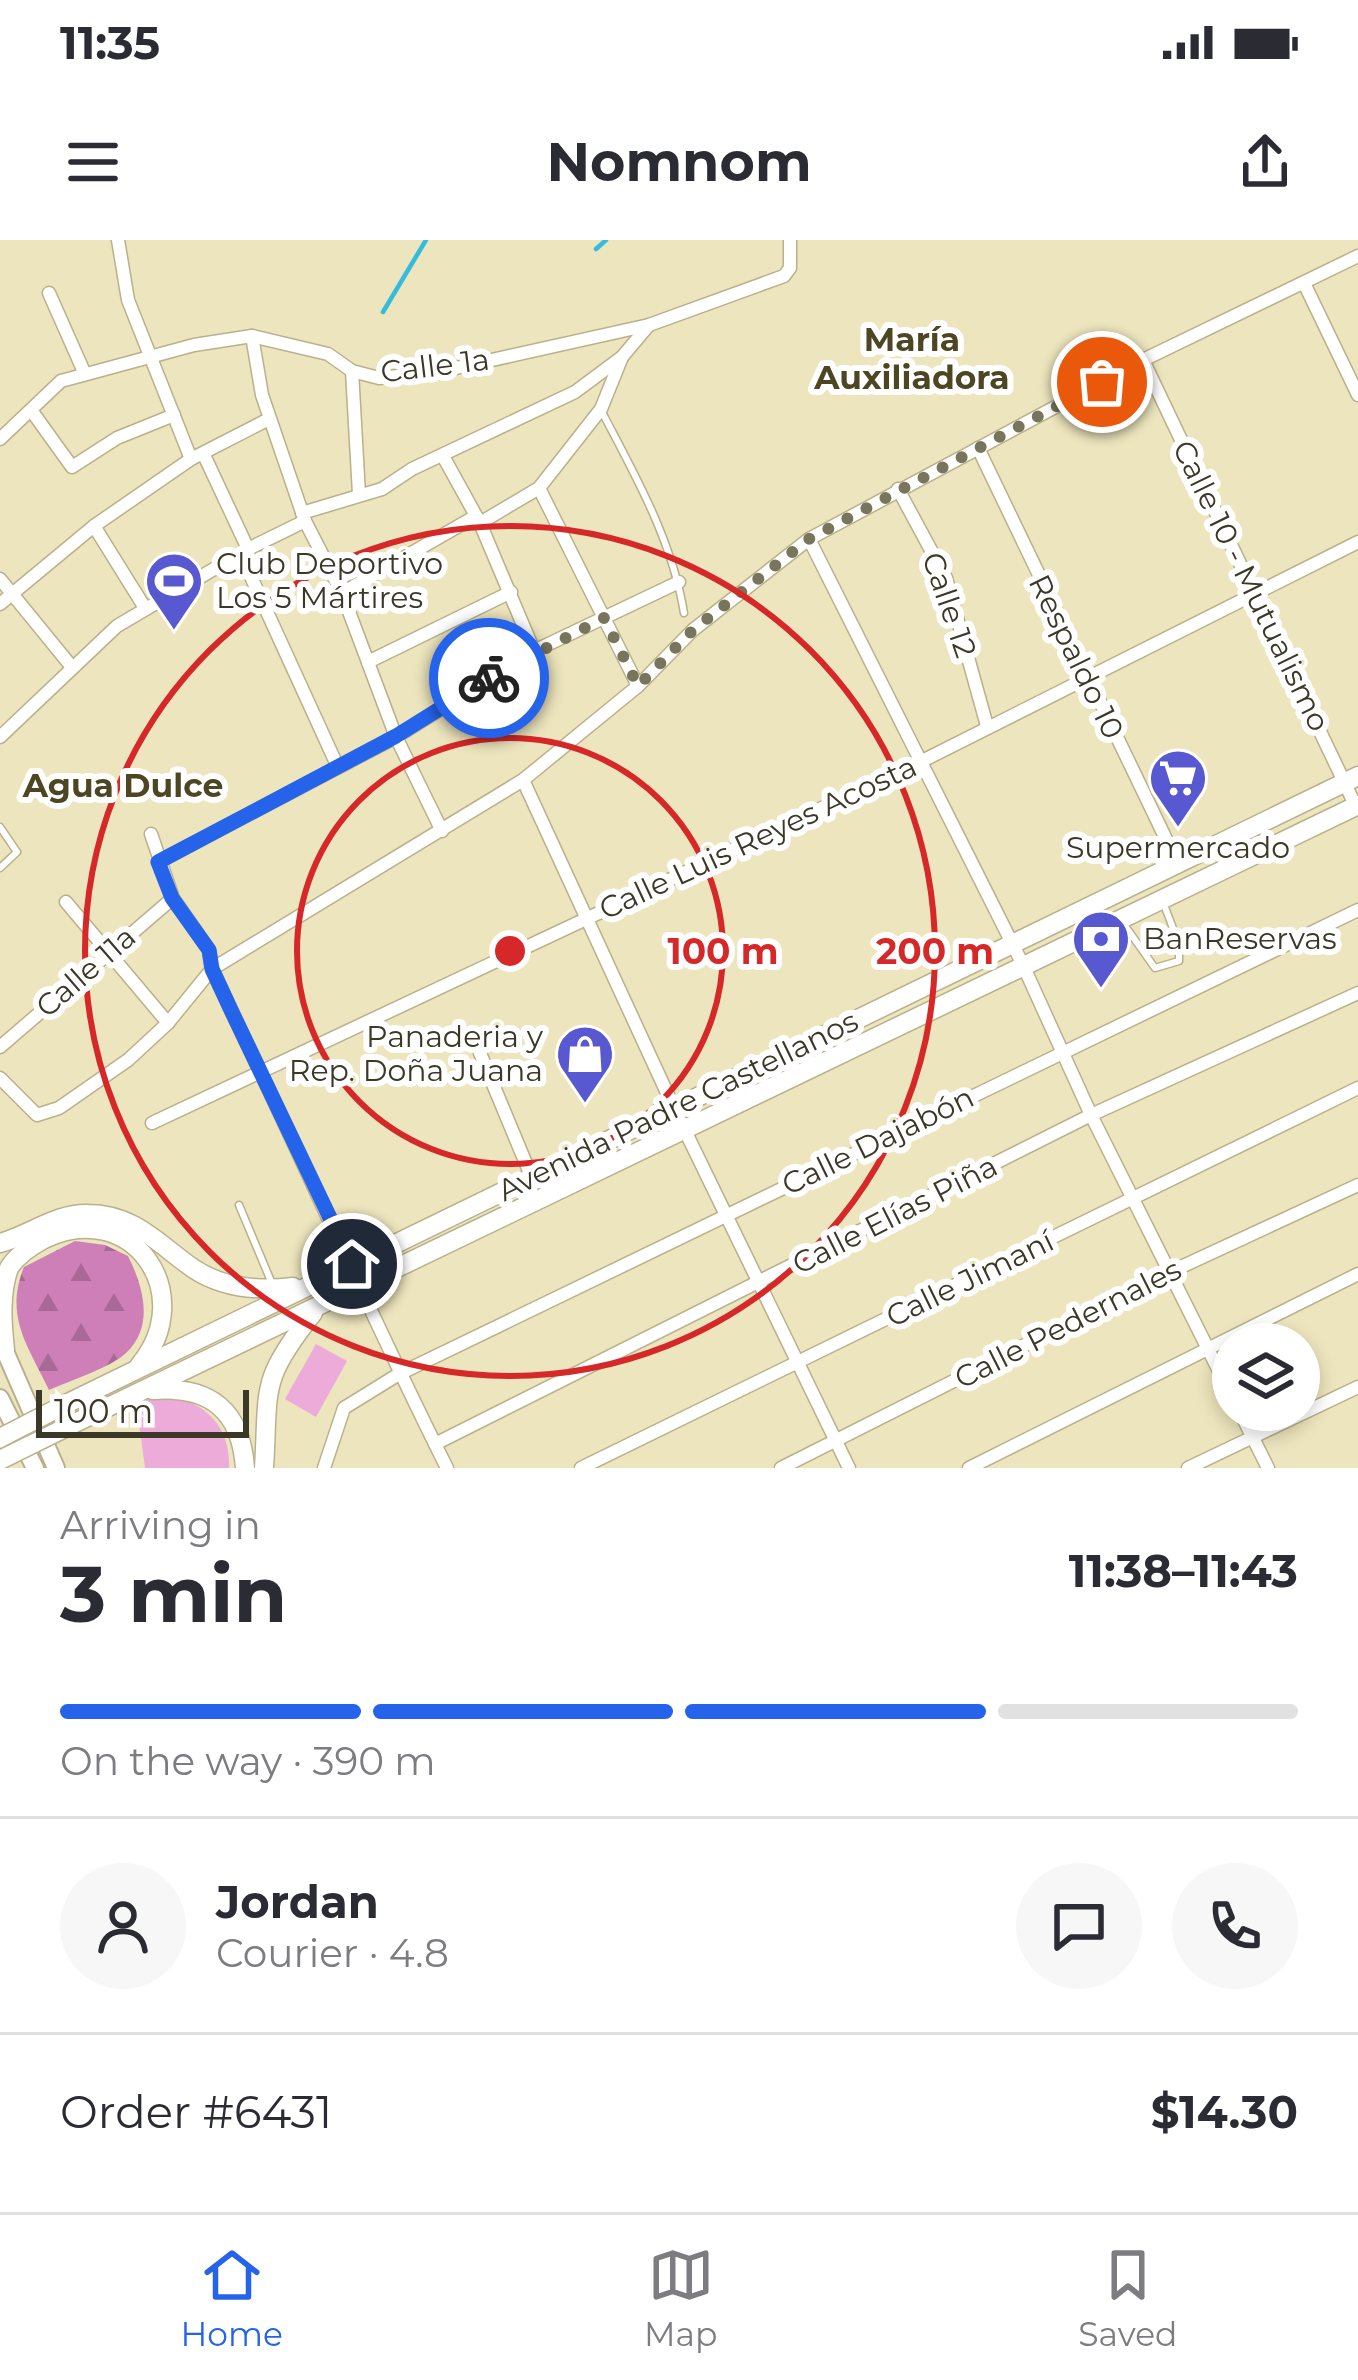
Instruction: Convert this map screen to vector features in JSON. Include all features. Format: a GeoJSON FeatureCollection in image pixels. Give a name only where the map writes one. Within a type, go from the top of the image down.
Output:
{"type":"FeatureCollection","features":[{"type":"Feature","properties":{"kind":"main road","name":"Avenida Padre Castellanos"},"geometry":{"type":"LineString","coordinates":[[0,1438],[72,1412],[352,1264],[1352,780]]}},
{"type":"Feature","properties":{"kind":"main road","name":"Avenida Padre Castellanos"},"geometry":{"type":"LineString","coordinates":[[135,1381],[315,1310],[1023,964],[1357,808]]}},
{"type":"Feature","properties":{"kind":"main road"},"geometry":{"type":"LineString","coordinates":[[0,1243],[61,1217],[110,1216],[148,1232],[197,1271],[236,1287],[310,1285]]}},
{"type":"Feature","properties":{"kind":"main road"},"geometry":{"type":"LineString","coordinates":[[56,1468],[2,1345],[0,1310],[10,1266],[30,1246],[68,1230],[101,1229],[134,1244],[148,1259],[164,1300],[163,1321],[135,1381],[209,1398],[230,1415],[241,1438],[245,1468]]}},
{"type":"Feature","properties":{"kind":"main road"},"geometry":{"type":"LineString","coordinates":[[264,1468],[264,1402],[270,1376],[286,1346],[315,1310]]}},
{"type":"Feature","properties":{"kind":"main road"},"geometry":{"type":"LineString","coordinates":[[0,1398],[35,1468]]}},
{"type":"Feature","properties":{"kind":"main road","name":"Avenida Padre Castellanos"},"geometry":{"type":"LineString","coordinates":[[0,1460],[72,1412]]}},
{"type":"Feature","properties":{"kind":"street"},"geometry":{"type":"LineString","coordinates":[[118,240],[128,300],[174,415],[244,552],[337,765]]}},
{"type":"Feature","properties":{"kind":"street","name":"Calle 1a"},"geometry":{"type":"LineString","coordinates":[[0,439],[61,381],[252,336],[328,354],[352,371],[379,377],[446,370],[649,325],[784,276],[790,268],[790,240]]}},
{"type":"Feature","properties":{"kind":"street"},"geometry":{"type":"LineString","coordinates":[[0,1078],[38,1115],[59,1108],[128,1060],[168,1023],[212,969],[524,780],[638,686],[693,630],[809,539],[1143,360],[1358,256]]}},
{"type":"Feature","properties":{"kind":"street"},"geometry":{"type":"LineString","coordinates":[[1304,283],[1358,395]]}},
{"type":"Feature","properties":{"kind":"street"},"geometry":{"type":"LineString","coordinates":[[49,293],[84,372]]}},
{"type":"Feature","properties":{"kind":"street"},"geometry":{"type":"LineString","coordinates":[[0,736],[71,666],[145,608],[303,517],[382,489],[574,392],[622,357],[649,325]]}},
{"type":"Feature","properties":{"kind":"street"},"geometry":{"type":"LineString","coordinates":[[252,336],[269,419],[303,517],[342,593],[396,736],[442,831]]}},
{"type":"Feature","properties":{"kind":"street"},"geometry":{"type":"LineString","coordinates":[[342,593],[539,488],[601,410],[622,357]]}},
{"type":"Feature","properties":{"kind":"street","name":"Calle 10 - Mutualismo"},"geometry":{"type":"LineString","coordinates":[[1143,360],[1352,780],[1357,808]]}},
{"type":"Feature","properties":{"kind":"street"},"geometry":{"type":"LineString","coordinates":[[352,371],[359,494]]}},
{"type":"Feature","properties":{"kind":"street"},"geometry":{"type":"LineString","coordinates":[[31,410],[72,467],[118,438],[174,415]]}},
{"type":"Feature","properties":{"kind":"street"},"geometry":{"type":"LineString","coordinates":[[6,599],[94,526],[198,457],[269,419]]}},
{"type":"Feature","properties":{"kind":"street","name":"Respaldo 10"},"geometry":{"type":"LineString","coordinates":[[978,448],[1178,864]]}},
{"type":"Feature","properties":{"kind":"street"},"geometry":{"type":"LineString","coordinates":[[443,456],[478,519],[534,651]]}},
{"type":"Feature","properties":{"kind":"street"},"geometry":{"type":"LineString","coordinates":[[539,488],[638,686]]}},
{"type":"Feature","properties":{"kind":"street","name":"Calle 12"},"geometry":{"type":"LineString","coordinates":[[898,489],[946,578],[987,726]]}},
{"type":"Feature","properties":{"kind":"street"},"geometry":{"type":"LineString","coordinates":[[94,526],[145,608]]}},
{"type":"Feature","properties":{"kind":"street"},"geometry":{"type":"LineString","coordinates":[[809,539],[1023,964],[1091,1115],[1212,1360]]}},
{"type":"Feature","properties":{"kind":"street","name":"Calle Luis Reyes Acosta"},"geometry":{"type":"LineString","coordinates":[[152,1123],[922,761],[1358,542]]}},
{"type":"Feature","properties":{"kind":"street"},"geometry":{"type":"LineString","coordinates":[[0,579],[6,599],[71,666]]}},
{"type":"Feature","properties":{"kind":"street"},"geometry":{"type":"LineString","coordinates":[[158,862],[396,736],[534,651],[679,582]]}},
{"type":"Feature","properties":{"kind":"street"},"geometry":{"type":"LineString","coordinates":[[368,662],[511,592]]}},
{"type":"Feature","properties":{"kind":"street"},"geometry":{"type":"LineString","coordinates":[[524,780],[674,1108],[849,1468]]}},
{"type":"Feature","properties":{"kind":"street"},"geometry":{"type":"LineString","coordinates":[[151,834],[172,898],[209,950],[212,969],[447,1468]]}},
{"type":"Feature","properties":{"kind":"street","name":"Calle 11a"},"geometry":{"type":"LineString","coordinates":[[0,1047],[172,898]]}},
{"type":"Feature","properties":{"kind":"street"},"geometry":{"type":"LineString","coordinates":[[66,902],[168,1023]]}},
{"type":"Feature","properties":{"kind":"street","name":"Calle Dajabón"},"geometry":{"type":"LineString","coordinates":[[324,1468],[344,1408],[399,1374],[1358,910]]}},
{"type":"Feature","properties":{"kind":"street","name":"Calle Elías Piña"},"geometry":{"type":"LineString","coordinates":[[435,1444],[1091,1115],[1358,993]]}},
{"type":"Feature","properties":{"kind":"street"},"geometry":{"type":"LineString","coordinates":[[480,1052],[532,1178]]}},
{"type":"Feature","properties":{"kind":"street","name":"Calle Jimaní"},"geometry":{"type":"LineString","coordinates":[[581,1468],[1358,1088]]}},
{"type":"Feature","properties":{"kind":"street","name":"Calle Pedernales"},"geometry":{"type":"LineString","coordinates":[[781,1468],[1168,1274],[1358,1185]]}},
{"type":"Feature","properties":{"kind":"street"},"geometry":{"type":"LineString","coordinates":[[969,1468],[1358,1274]]}},
{"type":"Feature","properties":{"kind":"street"},"geometry":{"type":"LineString","coordinates":[[1187,1468],[1358,1388]]}},
{"type":"Feature","properties":{"kind":"street"},"geometry":{"type":"LineString","coordinates":[[1250,1431],[1268,1468]]}},
{"type":"Feature","properties":{"kind":"lane"},"geometry":{"type":"LineString","coordinates":[[601,410],[660,528],[679,582],[684,613]]}},
{"type":"Feature","properties":{"kind":"lane"},"geometry":{"type":"LineString","coordinates":[[0,826],[17,852],[0,868]]}},
{"type":"Feature","properties":{"kind":"lane"},"geometry":{"type":"LineString","coordinates":[[1120,918],[1155,968],[1179,961],[1179,944],[1162,898]]}},
{"type":"Feature","properties":{"kind":"lane"},"geometry":{"type":"LineString","coordinates":[[239,1205],[274,1289]]}},
{"type":"Feature","properties":{"kind":"shaded area"},"geometry":{"type":"Polygon","coordinates":[[[316,1344],[347,1361],[316,1417],[285,1399],[316,1344]]]}},
{"type":"Feature","properties":{"kind":"shaded area"},"geometry":{"type":"Polygon","coordinates":[[[166,1395],[193,1404],[213,1418],[225,1440],[229,1468],[145,1468],[136,1401],[166,1395]]]}},
{"type":"Feature","properties":{"kind":"green space"},"geometry":{"type":"Polygon","coordinates":[[[75,1241],[105,1245],[128,1256],[142,1293],[141,1331],[119,1358],[49,1390],[21,1330],[18,1285],[24,1267],[75,1241]]]}},
{"type":"Feature","properties":{"kind":"waterway"},"geometry":{"type":"LineString","coordinates":[[383,312],[426,240]]}},
{"type":"Feature","properties":{"kind":"waterway"},"geometry":{"type":"LineString","coordinates":[[596,249],[606,240]]}},
{"type":"Feature","properties":{"kind":"way so far"},"geometry":{"type":"LineString","coordinates":[[489,678],[604,618],[638,686],[693,630],[809,539],[1102,382]]}},
{"type":"Feature","properties":{"kind":"place","name":"Club Deportivo Los 5 Mártires"},"geometry":{"type":"Point","coordinates":[174,632]}},
{"type":"Feature","properties":{"kind":"place","name":"Supermercado"},"geometry":{"type":"Point","coordinates":[1178,829]}},
{"type":"Feature","properties":{"kind":"place","name":"BanReservas"},"geometry":{"type":"Point","coordinates":[1101,990]}},
{"type":"Feature","properties":{"kind":"place","name":"Panaderia y Rep. Doña Juana"},"geometry":{"type":"Point","coordinates":[585,1105]}},
{"type":"Feature","properties":{"kind":"district","name":"María Auxiliadora"},"geometry":{"type":"Point","coordinates":[912,358]}},
{"type":"Feature","properties":{"kind":"district","name":"Agua Dulce"},"geometry":{"type":"Point","coordinates":[123,785]}},
{"type":"Feature","properties":{"kind":"route"},"geometry":{"type":"LineString","coordinates":[[352,1264],[212,969],[209,950],[172,898],[158,862],[414,726],[489,678]]}}]}
